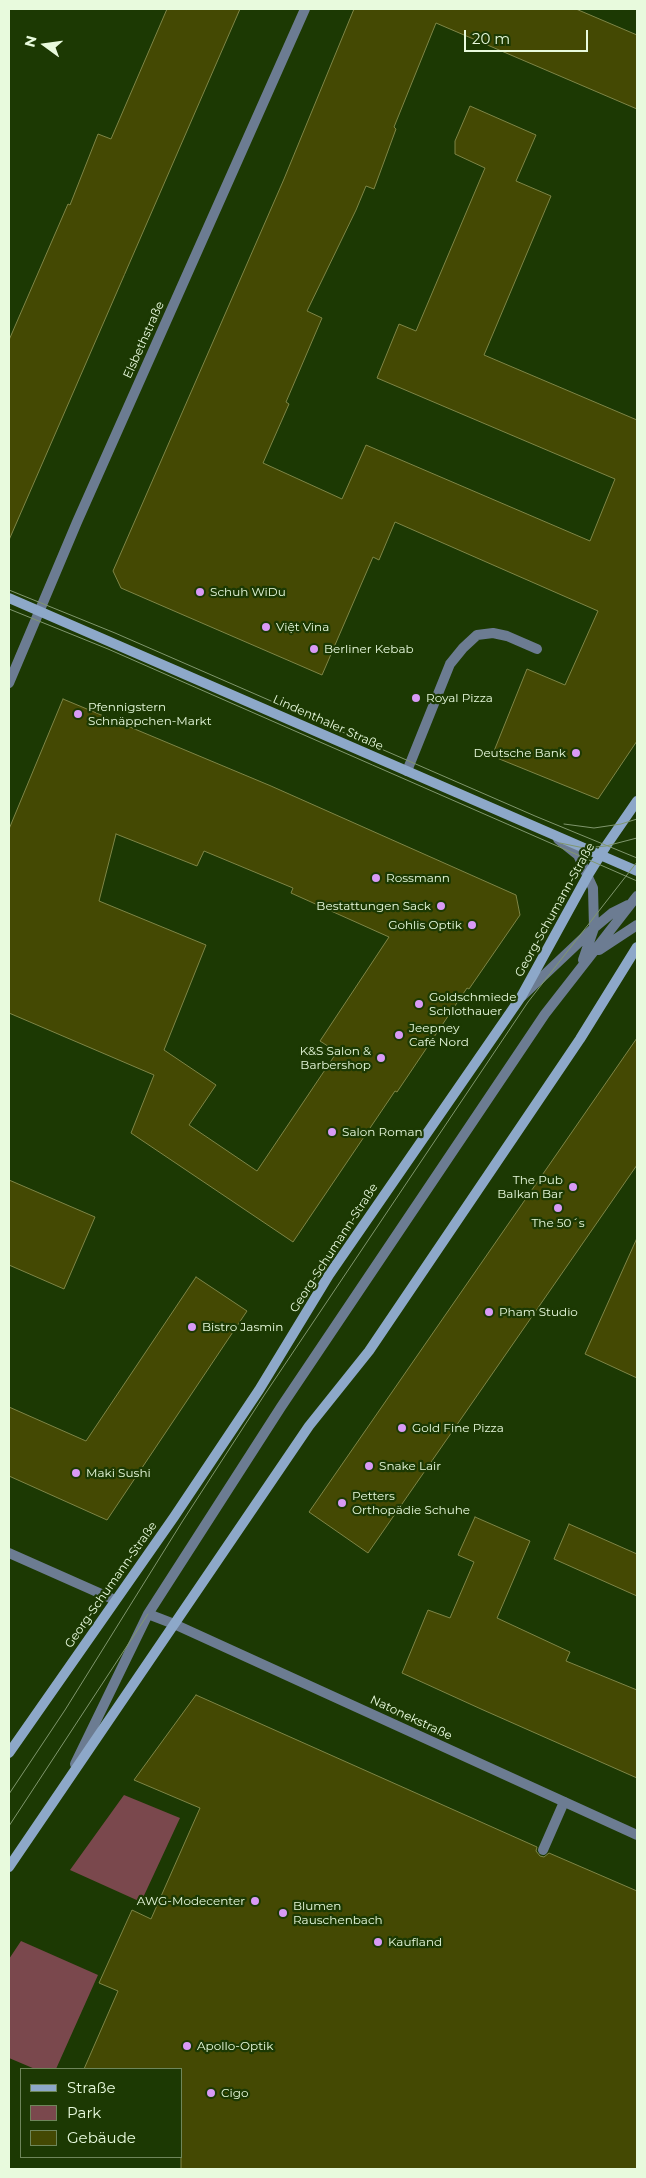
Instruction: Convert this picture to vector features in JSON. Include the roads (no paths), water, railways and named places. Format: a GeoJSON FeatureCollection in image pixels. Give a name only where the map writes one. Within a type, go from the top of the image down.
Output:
{"type":"FeatureCollection","features":[{"type":"Feature","properties":{"kind":"main road","name":"Lindenthaler Straße"},"geometry":{"type":"LineString","coordinates":[[9,598],[637,870]]}},
{"type":"Feature","properties":{"kind":"main road","name":"Georg-Schumann-Straße"},"geometry":{"type":"LineString","coordinates":[[9,1753],[259,1390],[329,1275],[521,997],[588,875],[637,801]]}},
{"type":"Feature","properties":{"kind":"main road"},"geometry":{"type":"LineString","coordinates":[[9,1867],[70,1774],[309,1426],[369,1351],[580,1039],[637,947]]}},
{"type":"Feature","properties":{"kind":"street","name":"Elsbethstraße"},"geometry":{"type":"LineString","coordinates":[[9,683],[306,9]]}},
{"type":"Feature","properties":{"kind":"street"},"geometry":{"type":"LineString","coordinates":[[407,771],[450,664],[476,635],[492,633],[508,636],[537,649]]}},
{"type":"Feature","properties":{"kind":"street"},"geometry":{"type":"LineString","coordinates":[[548,832],[578,855],[593,888],[594,928],[577,972]]}},
{"type":"Feature","properties":{"kind":"street"},"geometry":{"type":"LineString","coordinates":[[521,997],[594,928],[612,913],[636,899]]}},
{"type":"Feature","properties":{"kind":"street"},"geometry":{"type":"LineString","coordinates":[[70,1774],[148,1614],[281,1406],[512,1062],[577,972],[636,899]]}},
{"type":"Feature","properties":{"kind":"street"},"geometry":{"type":"LineString","coordinates":[[577,972],[604,946],[637,925]]}},
{"type":"Feature","properties":{"kind":"street"},"geometry":{"type":"LineString","coordinates":[[9,1553],[115,1600]]}},
{"type":"Feature","properties":{"kind":"street","name":"Natonekstraße"},"geometry":{"type":"LineString","coordinates":[[148,1614],[174,1624],[637,1835]]}},
{"type":"Feature","properties":{"kind":"street"},"geometry":{"type":"LineString","coordinates":[[543,1850],[564,1802]]}},
{"type":"Feature","properties":{"kind":"tram line"},"geometry":{"type":"LineString","coordinates":[[9,590],[115,633],[535,816],[637,858]]}},
{"type":"Feature","properties":{"kind":"tram line"},"geometry":{"type":"LineString","coordinates":[[9,609],[108,649],[637,881]]}},
{"type":"Feature","properties":{"kind":"tram line"},"geometry":{"type":"LineString","coordinates":[[564,824],[594,828],[621,824],[637,819]]}},
{"type":"Feature","properties":{"kind":"tram line"},"geometry":{"type":"LineString","coordinates":[[560,843],[584,848],[606,846],[637,838]]}},
{"type":"Feature","properties":{"kind":"tram line"},"geometry":{"type":"LineString","coordinates":[[9,1794],[65,1710],[182,1522],[265,1394],[528,1002],[637,862]]}},
{"type":"Feature","properties":{"kind":"tram line"},"geometry":{"type":"LineString","coordinates":[[9,1826],[148,1614]]}},
{"type":"Feature","properties":{"kind":"place","name":"Schuh WiDu"},"geometry":{"type":"Point","coordinates":[200,592]}},
{"type":"Feature","properties":{"kind":"place","name":"Việt Vina"},"geometry":{"type":"Point","coordinates":[266,627]}},
{"type":"Feature","properties":{"kind":"place","name":"Berliner Kebab"},"geometry":{"type":"Point","coordinates":[314,649]}},
{"type":"Feature","properties":{"kind":"place","name":"Royal Pizza"},"geometry":{"type":"Point","coordinates":[416,698]}},
{"type":"Feature","properties":{"kind":"place","name":"Pfennigstern Schnäppchen-Markt"},"geometry":{"type":"Point","coordinates":[78,714]}},
{"type":"Feature","properties":{"kind":"place","name":"Deutsche Bank"},"geometry":{"type":"Point","coordinates":[576,753]}},
{"type":"Feature","properties":{"kind":"place","name":"Rossmann"},"geometry":{"type":"Point","coordinates":[376,878]}},
{"type":"Feature","properties":{"kind":"place","name":"Bestattungen Sack"},"geometry":{"type":"Point","coordinates":[441,906]}},
{"type":"Feature","properties":{"kind":"place","name":"Gohlis Optik"},"geometry":{"type":"Point","coordinates":[472,925]}},
{"type":"Feature","properties":{"kind":"place","name":"Goldschmiede Schlothauer"},"geometry":{"type":"Point","coordinates":[419,1004]}},
{"type":"Feature","properties":{"kind":"place","name":"Jeepney Café Nord"},"geometry":{"type":"Point","coordinates":[399,1035]}},
{"type":"Feature","properties":{"kind":"place","name":"K&S Salon & Barbershop"},"geometry":{"type":"Point","coordinates":[381,1058]}},
{"type":"Feature","properties":{"kind":"place","name":"Salon Roman"},"geometry":{"type":"Point","coordinates":[332,1132]}},
{"type":"Feature","properties":{"kind":"place","name":"The Pub Balkan Bar"},"geometry":{"type":"Point","coordinates":[573,1187]}},
{"type":"Feature","properties":{"kind":"place","name":"The 50´s"},"geometry":{"type":"Point","coordinates":[558,1208]}},
{"type":"Feature","properties":{"kind":"place","name":"Pham Studio"},"geometry":{"type":"Point","coordinates":[489,1312]}},
{"type":"Feature","properties":{"kind":"place","name":"Bistro Jasmin"},"geometry":{"type":"Point","coordinates":[192,1327]}},
{"type":"Feature","properties":{"kind":"place","name":"Gold Fine Pizza"},"geometry":{"type":"Point","coordinates":[402,1428]}},
{"type":"Feature","properties":{"kind":"place","name":"Snake Lair"},"geometry":{"type":"Point","coordinates":[369,1466]}},
{"type":"Feature","properties":{"kind":"place","name":"Maki Sushi"},"geometry":{"type":"Point","coordinates":[76,1473]}},
{"type":"Feature","properties":{"kind":"place","name":"Petters Orthopädie Schuhe"},"geometry":{"type":"Point","coordinates":[342,1503]}},
{"type":"Feature","properties":{"kind":"place","name":"AWG-Modecenter"},"geometry":{"type":"Point","coordinates":[255,1901]}},
{"type":"Feature","properties":{"kind":"place","name":"Blumen Rauschenbach"},"geometry":{"type":"Point","coordinates":[283,1913]}},
{"type":"Feature","properties":{"kind":"place","name":"Kaufland"},"geometry":{"type":"Point","coordinates":[378,1942]}},
{"type":"Feature","properties":{"kind":"place","name":"Apollo-Optik"},"geometry":{"type":"Point","coordinates":[187,2046]}},
{"type":"Feature","properties":{"kind":"place","name":"Cigo"},"geometry":{"type":"Point","coordinates":[211,2093]}}]}
